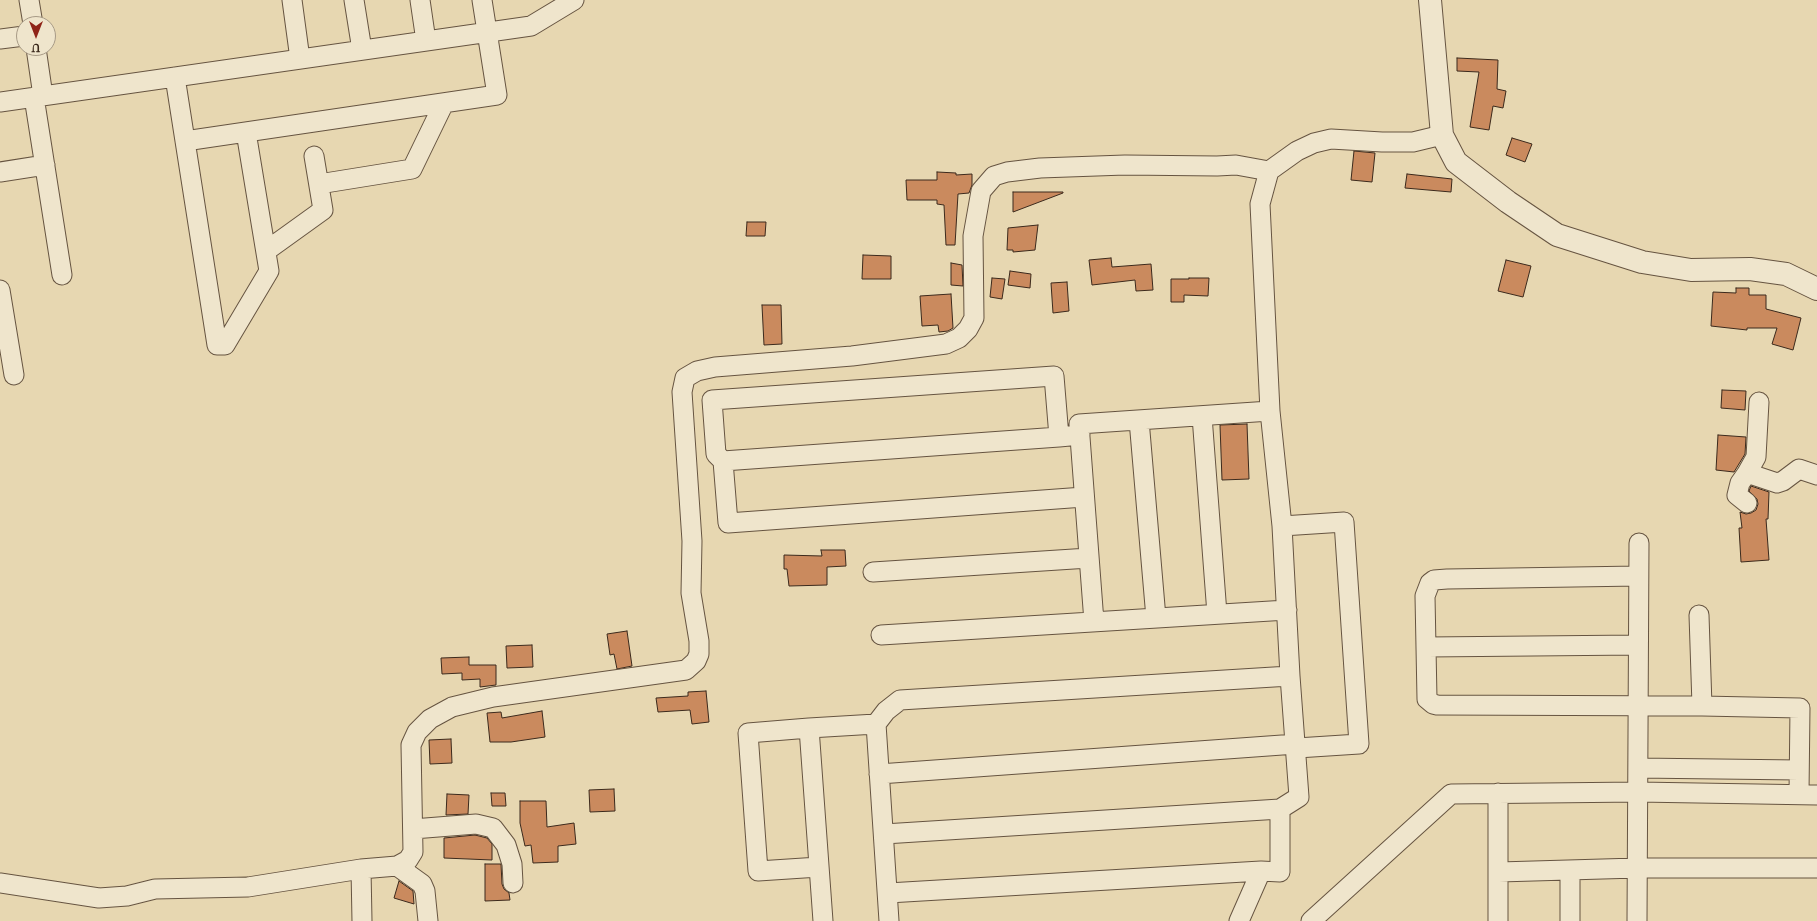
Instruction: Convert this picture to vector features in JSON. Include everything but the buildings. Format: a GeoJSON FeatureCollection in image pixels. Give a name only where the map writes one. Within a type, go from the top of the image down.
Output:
{"type":"FeatureCollection","features":[{"type":"Feature","properties":{"kind":"street"},"geometry":{"type":"LineString","coordinates":[[29,0],[32,16]]}},
{"type":"Feature","properties":{"kind":"street"},"geometry":{"type":"LineString","coordinates":[[292,0],[300,59]]}},
{"type":"Feature","properties":{"kind":"street"},"geometry":{"type":"LineString","coordinates":[[354,0],[362,50]]}},
{"type":"Feature","properties":{"kind":"street"},"geometry":{"type":"LineString","coordinates":[[420,0],[426,41]]}},
{"type":"Feature","properties":{"kind":"street"},"geometry":{"type":"LineString","coordinates":[[185,140],[496,95],[482,0]]}},
{"type":"Feature","properties":{"kind":"street"},"geometry":{"type":"LineString","coordinates":[[0,102],[531,26],[574,0]]}},
{"type":"Feature","properties":{"kind":"street"},"geometry":{"type":"LineString","coordinates":[[1430,0],[1442,135],[1456,162],[1508,202],[1557,235],[1642,262],[1691,270],[1750,269],[1786,274],[1817,289]]}},
{"type":"Feature","properties":{"kind":"street"},"geometry":{"type":"LineString","coordinates":[[0,39],[16,37]]}},
{"type":"Feature","properties":{"kind":"street"},"geometry":{"type":"LineString","coordinates":[[36,56],[45,165],[62,274]]}},
{"type":"Feature","properties":{"kind":"street"},"geometry":{"type":"LineString","coordinates":[[175,77],[217,345],[225,345],[269,270],[246,132]]}},
{"type":"Feature","properties":{"kind":"street"},"geometry":{"type":"LineString","coordinates":[[319,184],[412,169],[444,103]]}},
{"type":"Feature","properties":{"kind":"street"},"geometry":{"type":"LineString","coordinates":[[884,834],[1280,809],[1299,797],[1290,676],[1282,526],[1270,411],[1260,204],[1269,171],[1297,151],[1314,143],[1331,140],[1413,142],[1442,135]]}},
{"type":"Feature","properties":{"kind":"street"},"geometry":{"type":"LineString","coordinates":[[266,251],[323,210],[314,156]]}},
{"type":"Feature","properties":{"kind":"street"},"geometry":{"type":"LineString","coordinates":[[0,172],[45,165]]}},
{"type":"Feature","properties":{"kind":"street"},"geometry":{"type":"LineString","coordinates":[[0,883],[99,898],[127,896],[155,890],[248,887],[361,869],[397,866],[408,860],[413,852],[411,745],[417,732],[430,719],[452,706],[492,697],[686,670],[696,661],[699,654],[699,641],[691,592],[692,541],[682,392],[682,385],[685,378],[697,371],[715,367],[852,356],[946,344],[960,338],[968,329],[974,318],[973,236],[981,191],[994,176],[1007,172],[1040,168],[1125,165],[1236,165],[1269,171]]}},
{"type":"Feature","properties":{"kind":"street"},"geometry":{"type":"LineString","coordinates":[[0,290],[14,375]]}},
{"type":"Feature","properties":{"kind":"street"},"geometry":{"type":"LineString","coordinates":[[1059,437],[1054,376],[712,400],[716,454],[723,461],[728,523],[1084,497]]}},
{"type":"Feature","properties":{"kind":"street"},"geometry":{"type":"LineString","coordinates":[[1747,503],[1737,495],[1740,483],[1756,457],[1759,402]]}},
{"type":"Feature","properties":{"kind":"street"},"geometry":{"type":"LineString","coordinates":[[1094,622],[1079,424],[1270,411]]}},
{"type":"Feature","properties":{"kind":"street"},"geometry":{"type":"LineString","coordinates":[[1202,416],[1217,614]]}},
{"type":"Feature","properties":{"kind":"street"},"geometry":{"type":"LineString","coordinates":[[1139,420],[1156,618]]}},
{"type":"Feature","properties":{"kind":"street"},"geometry":{"type":"LineString","coordinates":[[723,461],[1080,435]]}},
{"type":"Feature","properties":{"kind":"street"},"geometry":{"type":"LineString","coordinates":[[1747,473],[1777,482],[1783,482],[1799,470],[1817,475]]}},
{"type":"Feature","properties":{"kind":"street"},"geometry":{"type":"LineString","coordinates":[[879,774],[1296,746],[1359,744],[1344,522],[1282,526]]}},
{"type":"Feature","properties":{"kind":"street"},"geometry":{"type":"LineString","coordinates":[[1637,921],[1638,543]]}},
{"type":"Feature","properties":{"kind":"street"},"geometry":{"type":"LineString","coordinates":[[873,572],[1089,558]]}},
{"type":"Feature","properties":{"kind":"street"},"geometry":{"type":"LineString","coordinates":[[1311,921],[1451,794],[1498,792],[1638,792],[1808,794],[1799,770],[1800,708],[1432,704],[1429,702],[1426,694],[1427,647],[1425,596],[1430,583],[1434,580],[1638,576]]}},
{"type":"Feature","properties":{"kind":"street"},"geometry":{"type":"LineString","coordinates":[[881,635],[1287,610]]}},
{"type":"Feature","properties":{"kind":"street"},"geometry":{"type":"LineString","coordinates":[[1699,615],[1702,706]]}},
{"type":"Feature","properties":{"kind":"street"},"geometry":{"type":"LineString","coordinates":[[1427,647],[1638,645]]}},
{"type":"Feature","properties":{"kind":"street"},"geometry":{"type":"LineString","coordinates":[[889,921],[876,724],[886,711],[900,700],[1290,676]]}},
{"type":"Feature","properties":{"kind":"street"},"geometry":{"type":"LineString","coordinates":[[819,867],[758,871],[748,733],[876,724]]}},
{"type":"Feature","properties":{"kind":"street"},"geometry":{"type":"LineString","coordinates":[[809,728],[823,921]]}},
{"type":"Feature","properties":{"kind":"street"},"geometry":{"type":"LineString","coordinates":[[1638,768],[1799,770]]}},
{"type":"Feature","properties":{"kind":"street"},"geometry":{"type":"LineString","coordinates":[[1498,792],[1498,921]]}},
{"type":"Feature","properties":{"kind":"street"},"geometry":{"type":"LineString","coordinates":[[888,894],[1261,871],[1280,872],[1280,809]]}},
{"type":"Feature","properties":{"kind":"street"},"geometry":{"type":"LineString","coordinates":[[413,829],[476,824],[493,828],[506,845],[512,864],[512,883]]}},
{"type":"Feature","properties":{"kind":"street"},"geometry":{"type":"LineString","coordinates":[[397,866],[422,884],[425,891],[428,921]]}},
{"type":"Feature","properties":{"kind":"street"},"geometry":{"type":"LineString","coordinates":[[1499,872],[1638,868],[1817,868]]}},
{"type":"Feature","properties":{"kind":"street"},"geometry":{"type":"LineString","coordinates":[[361,869],[362,921]]}},
{"type":"Feature","properties":{"kind":"street"},"geometry":{"type":"LineString","coordinates":[[1570,870],[1570,921]]}},
{"type":"Feature","properties":{"kind":"street"},"geometry":{"type":"LineString","coordinates":[[1239,921],[1261,871]]}}]}
